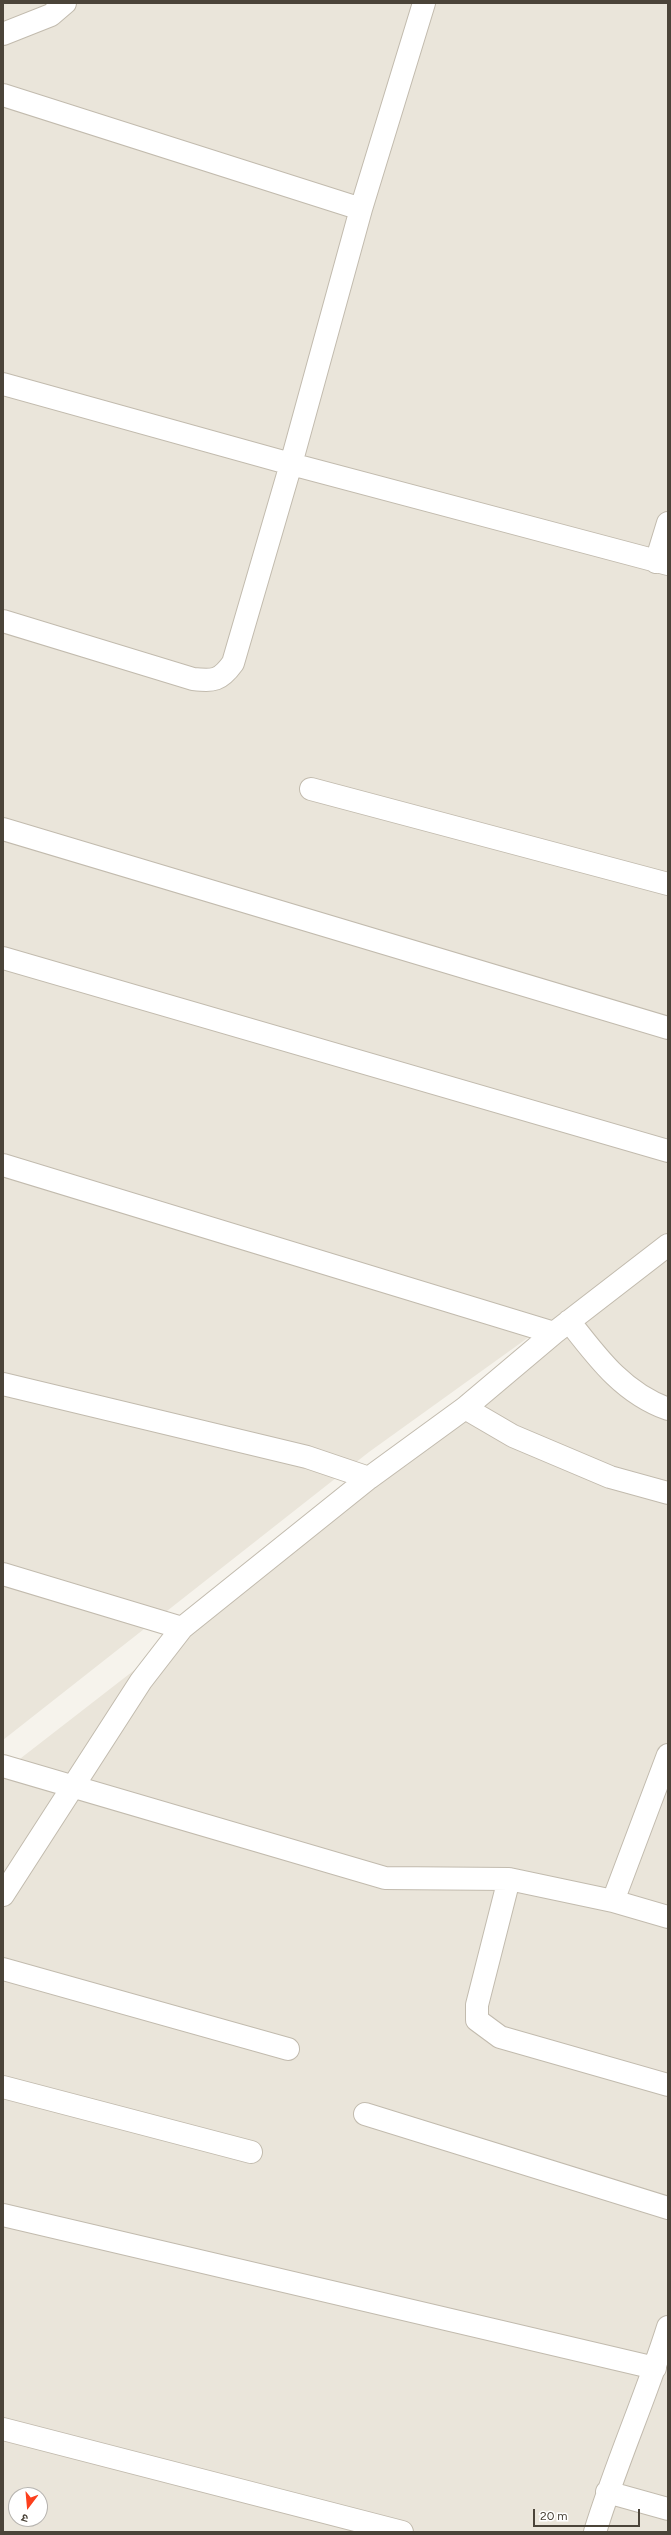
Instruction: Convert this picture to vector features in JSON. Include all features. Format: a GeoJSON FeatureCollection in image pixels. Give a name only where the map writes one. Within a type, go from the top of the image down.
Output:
{"type":"FeatureCollection","features":[{"type":"Feature","properties":{"kind":"street"},"geometry":{"type":"LineString","coordinates":[[3,34],[51,15],[65,3]]}},
{"type":"Feature","properties":{"kind":"street"},"geometry":{"type":"LineString","coordinates":[[3,621],[193,679],[213,681],[225,675],[233,663],[291,464],[361,209],[424,3]]}},
{"type":"Feature","properties":{"kind":"street"},"geometry":{"type":"LineString","coordinates":[[3,95],[361,209]]}},
{"type":"Feature","properties":{"kind":"street"},"geometry":{"type":"LineString","coordinates":[[3,384],[291,464],[662,563],[668,523]]}},
{"type":"Feature","properties":{"kind":"street"},"geometry":{"type":"LineString","coordinates":[[311,789],[668,884]]}},
{"type":"Feature","properties":{"kind":"street"},"geometry":{"type":"LineString","coordinates":[[3,829],[668,1028]]}},
{"type":"Feature","properties":{"kind":"street"},"geometry":{"type":"LineString","coordinates":[[3,958],[668,1151]]}},
{"type":"Feature","properties":{"kind":"street"},"geometry":{"type":"LineString","coordinates":[[3,1165],[562,1327],[630,1389],[652,1403],[668,1409]]}},
{"type":"Feature","properties":{"kind":"street"},"geometry":{"type":"LineString","coordinates":[[3,1895],[71,1787],[141,1681],[182,1628],[369,1478],[465,1408],[562,1327],[668,1245]]}},
{"type":"Feature","properties":{"kind":"street"},"geometry":{"type":"LineString","coordinates":[[3,1384],[307,1457],[369,1478]]}},
{"type":"Feature","properties":{"kind":"street"},"geometry":{"type":"LineString","coordinates":[[465,1408],[520,1439],[610,1477],[668,1493]]}},
{"type":"Feature","properties":{"kind":"street"},"geometry":{"type":"LineString","coordinates":[[3,1574],[182,1628]]}},
{"type":"Feature","properties":{"kind":"street"},"geometry":{"type":"LineString","coordinates":[[613,1901],[668,1755]]}},
{"type":"Feature","properties":{"kind":"street"},"geometry":{"type":"LineString","coordinates":[[3,1766],[384,1878],[509,1879],[613,1901],[668,1917]]}},
{"type":"Feature","properties":{"kind":"street"},"geometry":{"type":"LineString","coordinates":[[509,1879],[477,2005],[478,2020],[500,2037],[668,2085]]}},
{"type":"Feature","properties":{"kind":"street"},"geometry":{"type":"LineString","coordinates":[[3,1969],[288,2049]]}},
{"type":"Feature","properties":{"kind":"street"},"geometry":{"type":"LineString","coordinates":[[3,2087],[251,2152]]}},
{"type":"Feature","properties":{"kind":"street"},"geometry":{"type":"LineString","coordinates":[[364,2114],[668,2208]]}},
{"type":"Feature","properties":{"kind":"street"},"geometry":{"type":"LineString","coordinates":[[3,2215],[656,2368]]}},
{"type":"Feature","properties":{"kind":"street"},"geometry":{"type":"LineString","coordinates":[[595,2532],[607,2492],[656,2368],[668,2327]]}},
{"type":"Feature","properties":{"kind":"street"},"geometry":{"type":"LineString","coordinates":[[3,2429],[402,2532]]}},
{"type":"Feature","properties":{"kind":"street"},"geometry":{"type":"LineString","coordinates":[[607,2492],[668,2509]]}},
{"type":"Feature","properties":{"kind":"shaded area"},"geometry":{"type":"Polygon","coordinates":[[[3,3],[668,3],[668,1237],[369,1452],[3,1740],[3,3]]]}},
{"type":"Feature","properties":{"kind":"shaded area"},"geometry":{"type":"Polygon","coordinates":[[[668,1256],[668,2532],[3,2532],[3,1772],[668,1256]]]}}]}
